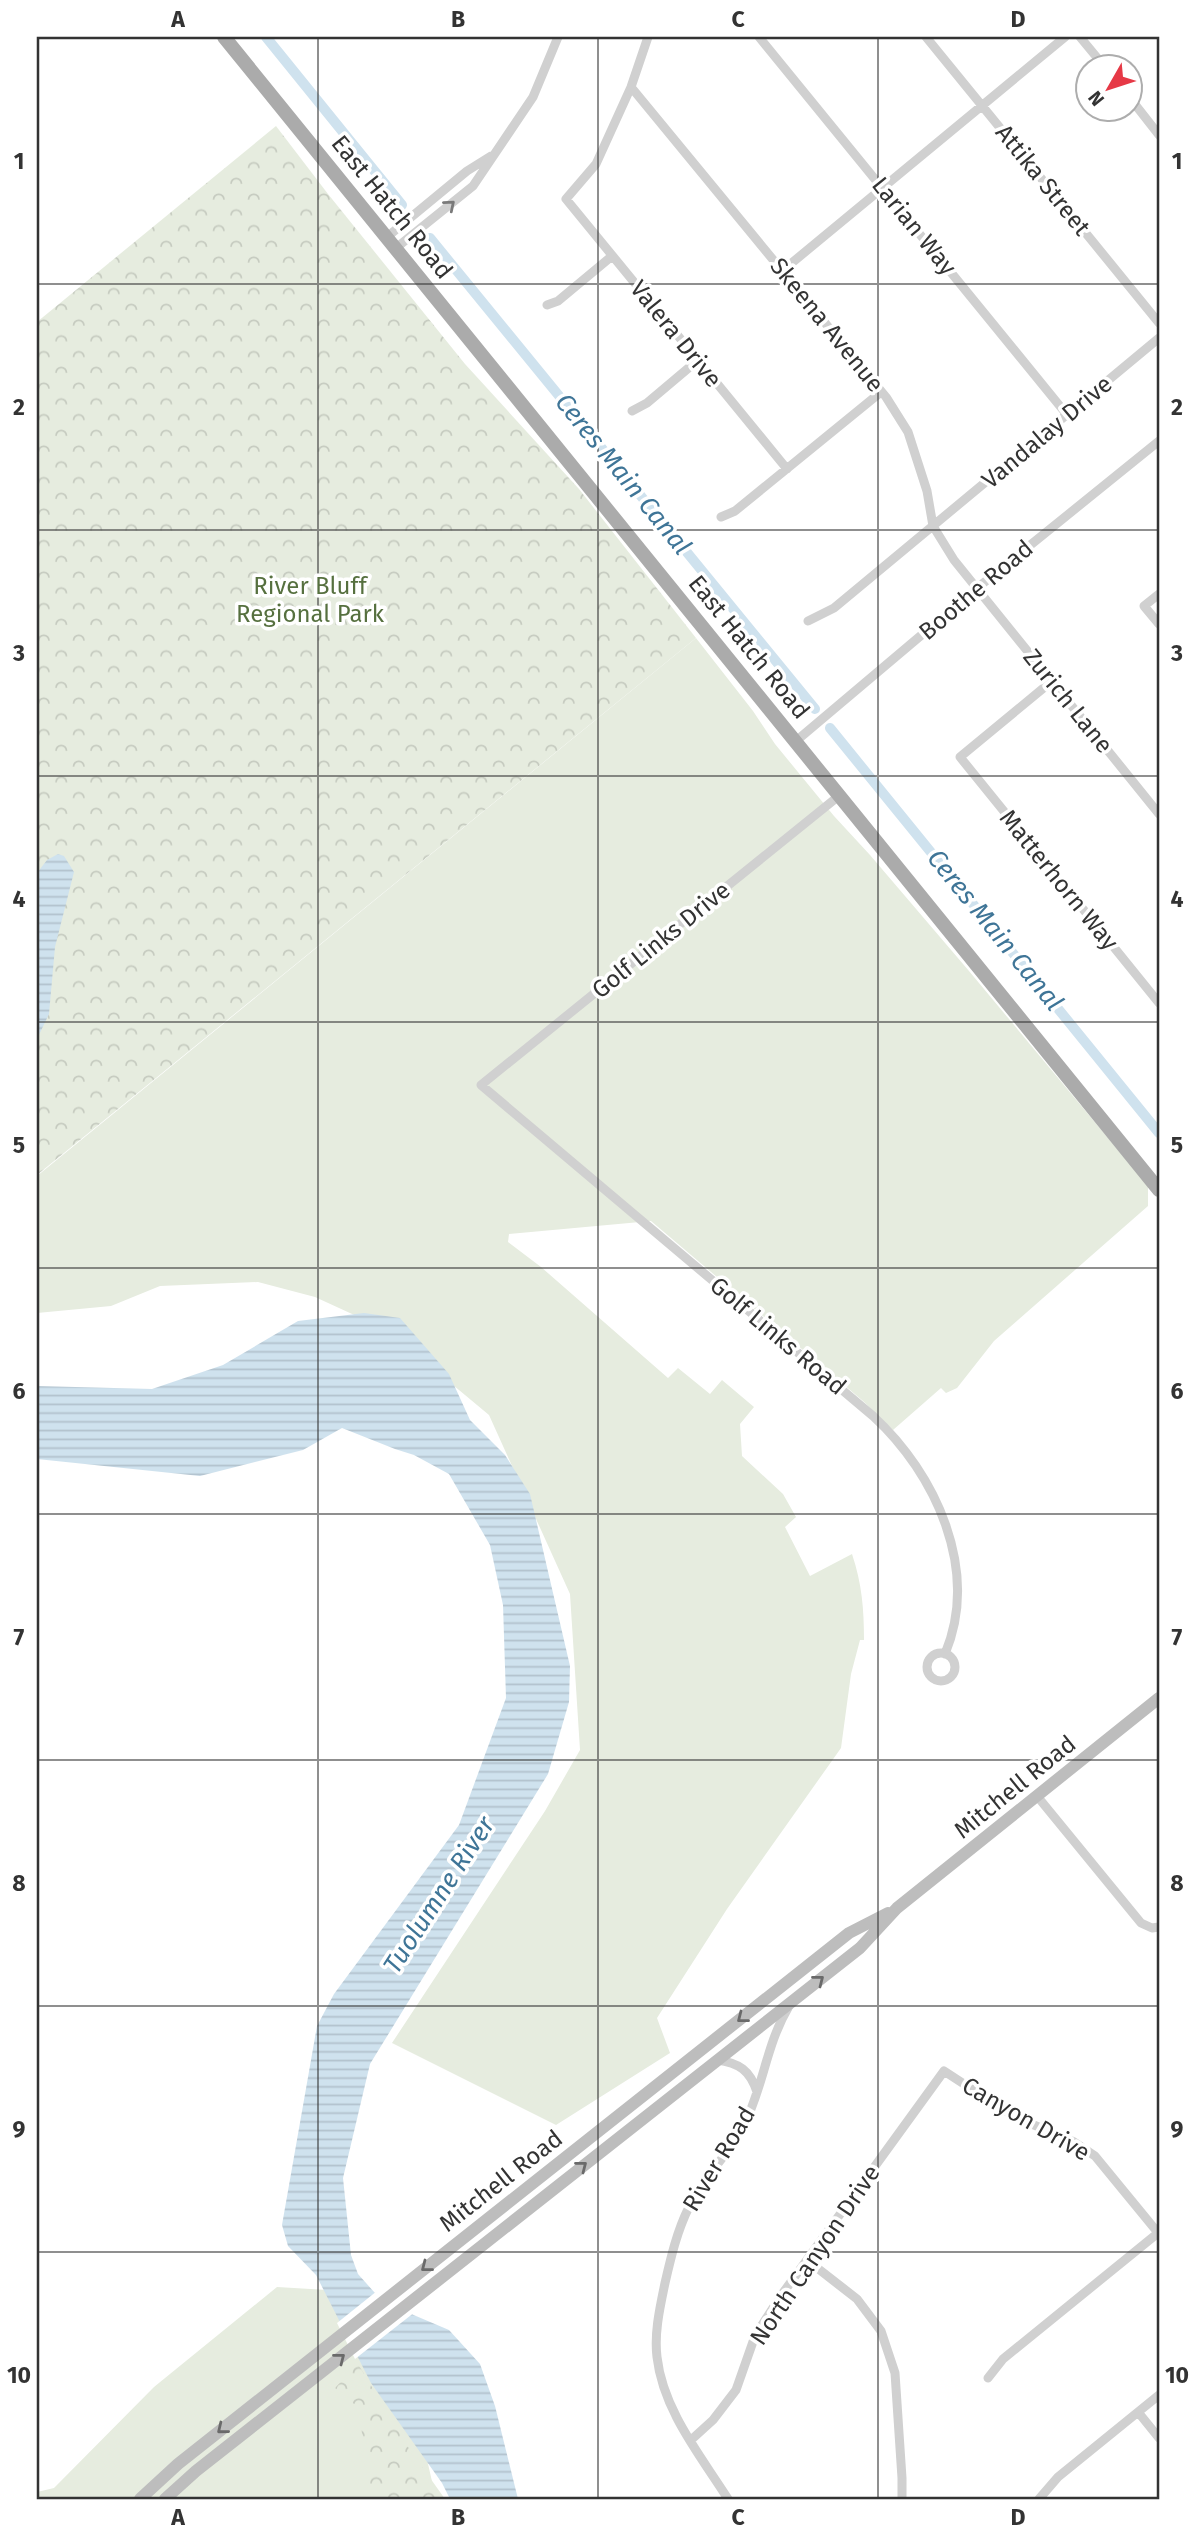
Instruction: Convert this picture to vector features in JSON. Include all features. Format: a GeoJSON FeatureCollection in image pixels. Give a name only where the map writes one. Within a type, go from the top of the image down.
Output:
{"type":"FeatureCollection","features":[{"type":"Feature","properties":{"kind":"main road","name":"East Hatch Road"},"geometry":{"type":"LineString","coordinates":[[224,37],[1159,1189]]}},
{"type":"Feature","properties":{"kind":"main road","name":"Mitchell Road"},"geometry":{"type":"LineString","coordinates":[[164,2499],[528,2208],[860,1948],[897,1908],[1159,1698]]}},
{"type":"Feature","properties":{"kind":"main road","name":"Mitchell Road"},"geometry":{"type":"LineString","coordinates":[[140,2499],[178,2464],[849,1933],[897,1908]]}},
{"type":"Feature","properties":{"kind":"street"},"geometry":{"type":"LineString","coordinates":[[392,242],[473,186],[533,97],[558,37]]}},
{"type":"Feature","properties":{"kind":"street"},"geometry":{"type":"LineString","coordinates":[[631,87],[648,37]]}},
{"type":"Feature","properties":{"kind":"street","name":"Larian Way"},"geometry":{"type":"LineString","coordinates":[[759,37],[1068,416]]}},
{"type":"Feature","properties":{"kind":"street","name":"Attika Street"},"geometry":{"type":"LineString","coordinates":[[926,37],[1159,323]]}},
{"type":"Feature","properties":{"kind":"street"},"geometry":{"type":"LineString","coordinates":[[782,271],[1065,37]]}},
{"type":"Feature","properties":{"kind":"street"},"geometry":{"type":"LineString","coordinates":[[1080,37],[1092,52]]}},
{"type":"Feature","properties":{"kind":"street","name":"Valera Drive"},"geometry":{"type":"LineString","coordinates":[[631,87],[596,163],[566,199],[787,469]]}},
{"type":"Feature","properties":{"kind":"street","name":"Skeena Avenue"},"geometry":{"type":"LineString","coordinates":[[631,87],[881,392],[908,432],[927,491],[933,526],[976,589]]}},
{"type":"Feature","properties":{"kind":"street"},"geometry":{"type":"LineString","coordinates":[[1144,116],[1159,135]]}},
{"type":"Feature","properties":{"kind":"street"},"geometry":{"type":"LineString","coordinates":[[392,242],[467,171],[495,154]]}},
{"type":"Feature","properties":{"kind":"street"},"geometry":{"type":"LineString","coordinates":[[547,306],[558,301],[612,256]]}},
{"type":"Feature","properties":{"kind":"street","name":"Vandalay Drive"},"geometry":{"type":"LineString","coordinates":[[808,621],[834,608],[1159,338]]}},
{"type":"Feature","properties":{"kind":"street"},"geometry":{"type":"LineString","coordinates":[[632,411],[647,403],[698,360]]}},
{"type":"Feature","properties":{"kind":"street"},"geometry":{"type":"LineString","coordinates":[[722,517],[736,511],[881,392]]}},
{"type":"Feature","properties":{"kind":"street","name":"Boothe Road"},"geometry":{"type":"LineString","coordinates":[[796,741],[976,589],[1159,441]]}},
{"type":"Feature","properties":{"kind":"street","name":"Zurich Lane"},"geometry":{"type":"LineString","coordinates":[[976,589],[1159,814]]}},
{"type":"Feature","properties":{"kind":"street"},"geometry":{"type":"LineString","coordinates":[[1159,594],[1144,606],[1159,624]]}},
{"type":"Feature","properties":{"kind":"street","name":"Matterhorn Way"},"geometry":{"type":"LineString","coordinates":[[1052,681],[960,757],[1159,1003]]}},
{"type":"Feature","properties":{"kind":"street","name":"Golf Links Drive"},"geometry":{"type":"LineString","coordinates":[[481,1086],[840,795]]}},
{"type":"Feature","properties":{"kind":"street","name":"Golf Links Road"},"geometry":{"type":"LineString","coordinates":[[481,1086],[873,1416],[901,1445],[921,1472],[936,1500],[951,1548],[956,1573],[957,1607],[945,1654]]}},
{"type":"Feature","properties":{"kind":"street"},"geometry":{"type":"LineString","coordinates":[[1037,1796],[1141,1923],[1155,1927]]}},
{"type":"Feature","properties":{"kind":"street","name":"River Road"},"geometry":{"type":"LineString","coordinates":[[729,2499],[677,2418],[664,2389],[656,2356],[656,2329],[675,2241],[690,2205],[738,2136],[752,2107],[776,2028],[792,2002]]}},
{"type":"Feature","properties":{"kind":"street","name":"River Road"},"geometry":{"type":"LineString","coordinates":[[716,2060],[730,2062],[747,2070],[757,2092]]}},
{"type":"Feature","properties":{"kind":"street","name":"Canyon Drive"},"geometry":{"type":"LineString","coordinates":[[944,2071],[1001,2109],[1074,2142],[1095,2156],[1159,2233]]}},
{"type":"Feature","properties":{"kind":"street","name":"North Canyon Drive"},"geometry":{"type":"LineString","coordinates":[[691,2440],[713,2420],[736,2390],[755,2336],[944,2071]]}},
{"type":"Feature","properties":{"kind":"street"},"geometry":{"type":"LineString","coordinates":[[988,2378],[1003,2359],[1159,2233]]}},
{"type":"Feature","properties":{"kind":"street"},"geometry":{"type":"LineString","coordinates":[[807,2260],[857,2300],[881,2331],[895,2373],[902,2499]]}},
{"type":"Feature","properties":{"kind":"street"},"geometry":{"type":"LineString","coordinates":[[1039,2499],[1058,2477],[1159,2395]]}},
{"type":"Feature","properties":{"kind":"street"},"geometry":{"type":"LineString","coordinates":[[1138,2412],[1159,2438]]}},
{"type":"Feature","properties":{"kind":"green space","name":"River Bluff Regional Park"},"geometry":{"type":"Polygon","coordinates":[[[276,126],[465,364],[579,489],[696,638],[37,1175],[37,322],[276,126]]]}},
{"type":"Feature","properties":{"kind":"green space"},"geometry":{"type":"Polygon","coordinates":[[[696,638],[775,744],[834,816],[969,971],[1148,1186],[1148,1206],[994,1341],[957,1388],[946,1393],[941,1388],[893,1430],[863,1401],[651,1221],[509,1234],[508,1242],[541,1267],[668,1378],[678,1368],[710,1394],[722,1380],[754,1407],[740,1424],[742,1456],[783,1494],[796,1517],[785,1527],[810,1576],[852,1554],[864,1618],[864,1640],[860,1640],[851,1674],[841,1748],[727,1909],[657,2018],[670,2053],[556,2125],[392,2043],[545,1811],[580,1750],[570,1594],[489,1415],[387,1330],[315,1297],[258,1282],[160,1286],[111,1306],[37,1313],[37,1176],[696,638]]]}},
{"type":"Feature","properties":{"kind":"green space"},"geometry":{"type":"Polygon","coordinates":[[[277,2287],[378,2293],[413,2398],[436,2499],[37,2499],[37,2492],[54,2488],[154,2387],[277,2287]]]}},
{"type":"Feature","properties":{"kind":"green space"},"geometry":{"type":"Polygon","coordinates":[[[358,2364],[408,2447],[445,2499],[369,2499],[359,2406],[348,2401],[335,2388],[358,2364]]]}},
{"type":"Feature","properties":{"kind":"water"},"geometry":{"type":"Polygon","coordinates":[[[58,854],[64,856],[74,872],[55,947],[49,1014],[37,1039],[37,873],[47,860],[58,854]]]}},
{"type":"Feature","properties":{"kind":"water","name":"Tuolumne River"},"geometry":{"type":"Polygon","coordinates":[[[364,1313],[400,1318],[449,1374],[470,1420],[505,1455],[530,1494],[570,1666],[569,1702],[548,1774],[370,2064],[343,2178],[351,2255],[358,2274],[383,2302],[449,2330],[480,2364],[495,2406],[518,2499],[450,2499],[442,2483],[371,2383],[316,2275],[288,2246],[282,2225],[317,2026],[334,1994],[459,1825],[506,1698],[503,1605],[490,1545],[449,1474],[414,1455],[342,1428],[303,1450],[200,1476],[37,1459],[37,1386],[152,1389],[223,1365],[298,1321],[364,1313]]]}},
{"type":"Feature","properties":{"kind":"pier"},"geometry":{"type":"Polygon","coordinates":[[[377,2291],[385,2299],[415,2312],[355,2359],[337,2323],[377,2291]]]}},
{"type":"Feature","properties":{"kind":"waterway","name":"Ceres Main Canal"},"geometry":{"type":"LineString","coordinates":[[266,37],[402,205]]}},
{"type":"Feature","properties":{"kind":"waterway","name":"Ceres Main Canal"},"geometry":{"type":"LineString","coordinates":[[430,238],[815,709]]}},
{"type":"Feature","properties":{"kind":"waterway","name":"Ceres Main Canal"},"geometry":{"type":"LineString","coordinates":[[830,728],[1159,1133]]}}]}
